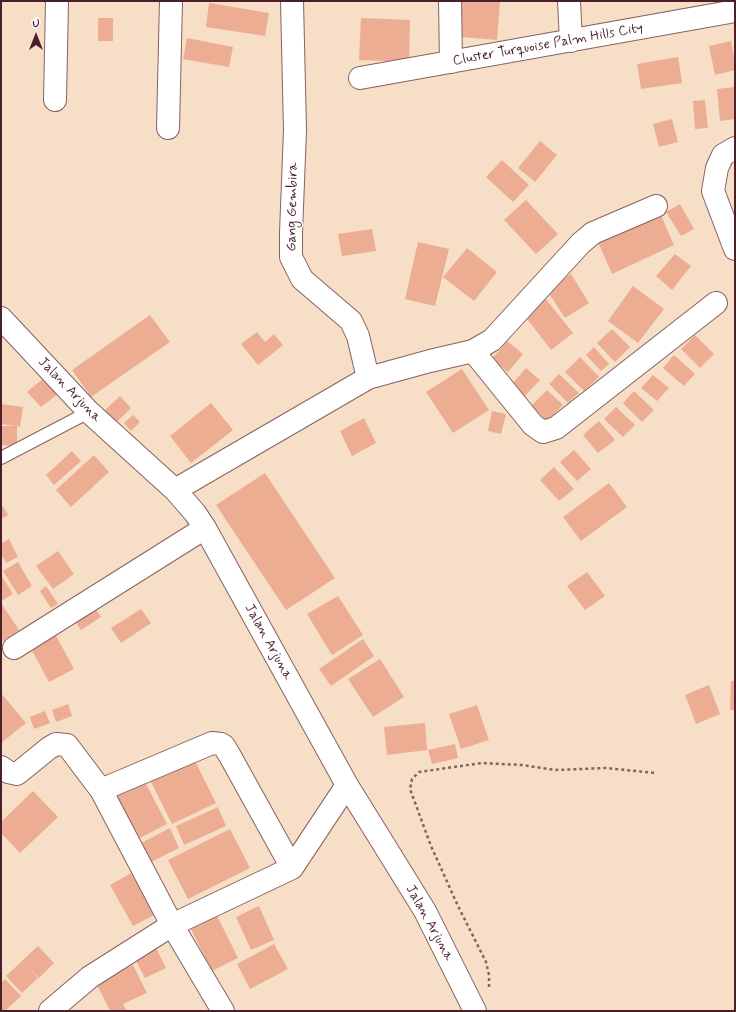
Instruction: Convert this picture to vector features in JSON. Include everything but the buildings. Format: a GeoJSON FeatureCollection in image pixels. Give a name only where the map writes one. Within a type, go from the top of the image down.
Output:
{"type":"FeatureCollection","features":[{"type":"Feature","properties":{"kind":"street"},"geometry":{"type":"LineString","coordinates":[[55,100],[57,1]]}},
{"type":"Feature","properties":{"kind":"street"},"geometry":{"type":"LineString","coordinates":[[168,128],[171,1]]}},
{"type":"Feature","properties":{"kind":"street","name":"Gang Gembira"},"geometry":{"type":"LineString","coordinates":[[292,1],[295,130],[291,257],[302,279],[351,321],[358,336],[368,378]]}},
{"type":"Feature","properties":{"kind":"street"},"geometry":{"type":"LineString","coordinates":[[450,1],[451,62]]}},
{"type":"Feature","properties":{"kind":"street"},"geometry":{"type":"LineString","coordinates":[[570,1],[571,41]]}},
{"type":"Feature","properties":{"kind":"street","name":"Cluster Turquoise Palm Hills City"},"geometry":{"type":"LineString","coordinates":[[360,78],[735,12]]}},
{"type":"Feature","properties":{"kind":"street"},"geometry":{"type":"LineString","coordinates":[[735,148],[723,155],[716,168],[713,191],[735,249]]}},
{"type":"Feature","properties":{"kind":"street"},"geometry":{"type":"LineString","coordinates":[[175,490],[368,378],[473,351],[492,340],[593,233],[656,206]]}},
{"type":"Feature","properties":{"kind":"street"},"geometry":{"type":"LineString","coordinates":[[473,351],[532,424],[543,432],[556,428],[716,303]]}},
{"type":"Feature","properties":{"kind":"street","name":"Jalan Arjuna"},"geometry":{"type":"LineString","coordinates":[[1,318],[89,412],[175,490],[195,513],[205,528],[347,786],[425,911],[475,1011]]}},
{"type":"Feature","properties":{"kind":"street"},"geometry":{"type":"LineString","coordinates":[[14,648],[205,528]]}},
{"type":"Feature","properties":{"kind":"street"},"geometry":{"type":"LineString","coordinates":[[101,790],[212,743],[221,744],[230,756],[292,868]]}},
{"type":"Feature","properties":{"kind":"street"},"geometry":{"type":"LineString","coordinates":[[1,767],[8,772],[17,774],[49,748],[56,744],[67,745],[101,790],[172,925],[223,1011]]}},
{"type":"Feature","properties":{"kind":"street"},"geometry":{"type":"LineString","coordinates":[[63,1007],[90,977],[172,925],[292,868],[347,786]]}},
{"type":"Feature","properties":{"kind":"lane"},"geometry":{"type":"LineString","coordinates":[[1,458],[89,412]]}},
{"type":"Feature","properties":{"kind":"path"},"geometry":{"type":"LineString","coordinates":[[489,990],[489,975],[486,962],[458,906],[431,846],[410,789],[412,779],[419,772],[482,763],[522,765],[555,770],[606,768],[655,773]]}}]}
